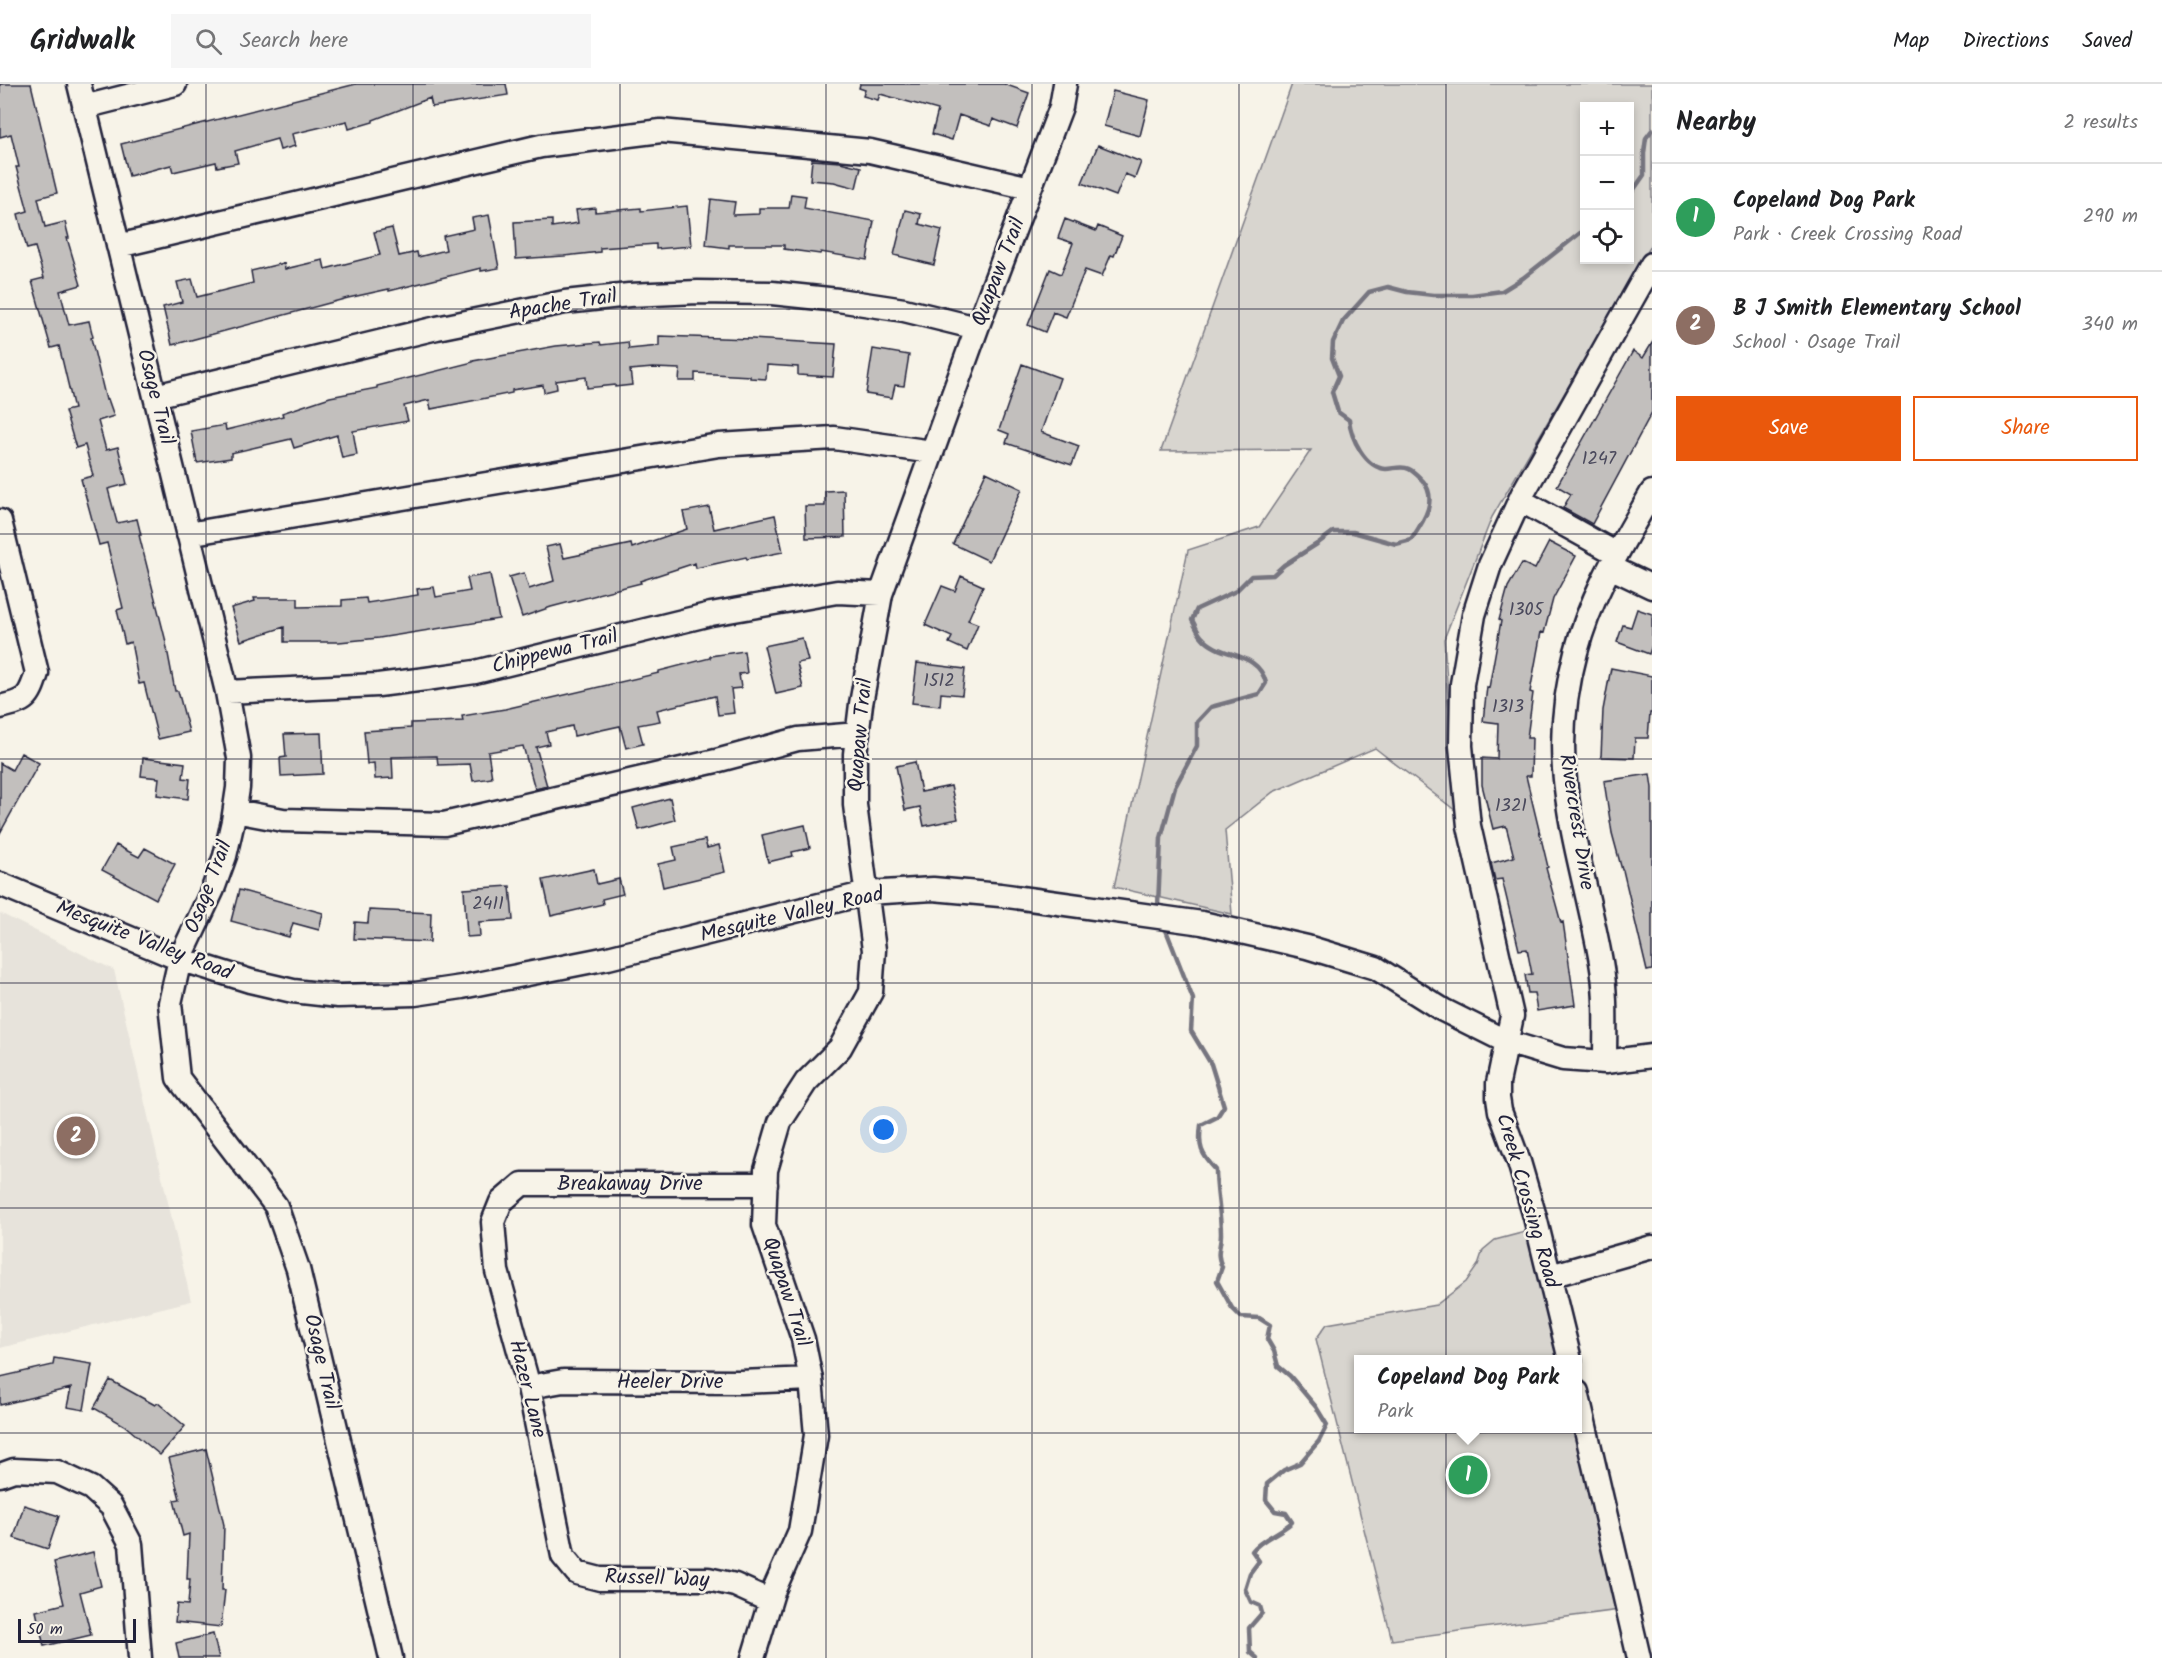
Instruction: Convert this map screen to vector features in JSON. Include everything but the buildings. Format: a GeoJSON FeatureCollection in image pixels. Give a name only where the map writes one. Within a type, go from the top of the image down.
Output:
{"type":"FeatureCollection","features":[{"type":"Feature","properties":{"kind":"street","name":"Osage Trail"},"geometry":{"type":"LineString","coordinates":[[79,84],[227,692],[239,758],[234,811],[225,856],[213,889],[180,959],[170,1003],[178,1078],[276,1206],[298,1269],[392,1658]]}},
{"type":"Feature","properties":{"kind":"street"},"geometry":{"type":"LineString","coordinates":[[84,107],[175,84]]}},
{"type":"Feature","properties":{"kind":"street","name":"Quapaw Trail"},"geometry":{"type":"LineString","coordinates":[[753,1658],[770,1601],[800,1531],[816,1435],[811,1379],[803,1339],[764,1225],[766,1170],[780,1122],[806,1082],[840,1048],[871,992],[874,950],[855,804],[855,754],[881,594],[977,328],[1061,107],[1065,84]]}},
{"type":"Feature","properties":{"kind":"street"},"geometry":{"type":"LineString","coordinates":[[118,246],[541,146],[661,131],[870,152],[1030,189]]}},
{"type":"Feature","properties":{"kind":"street","name":"Creek Crossing Road"},"geometry":{"type":"LineString","coordinates":[[1569,1355],[1519,1162],[1500,1111],[1498,1083],[1512,1016],[1469,826],[1461,746],[1462,684],[1474,615],[1490,565],[1520,500],[1652,264]]}},
{"type":"Feature","properties":{"kind":"street","name":"Apache Trail"},"geometry":{"type":"LineString","coordinates":[[155,396],[437,328],[566,302],[629,295],[698,292],[783,294],[904,310],[977,328]]}},
{"type":"Feature","properties":{"kind":"street"},"geometry":{"type":"LineString","coordinates":[[188,534],[719,446],[834,438],[932,452]]}},
{"type":"Feature","properties":{"kind":"street","name":"Rivercrest Drive"},"geometry":{"type":"LineString","coordinates":[[1605,1062],[1606,1006],[1601,963],[1574,834],[1564,769],[1565,713],[1576,652],[1598,590],[1652,492]]}},
{"type":"Feature","properties":{"kind":"street"},"geometry":{"type":"LineString","coordinates":[[1520,500],[1652,587]]}},
{"type":"Feature","properties":{"kind":"street"},"geometry":{"type":"LineString","coordinates":[[0,521],[6,573],[37,673],[32,689],[20,703],[0,707]]}},
{"type":"Feature","properties":{"kind":"street","name":"Chippewa Trail"},"geometry":{"type":"LineString","coordinates":[[227,692],[378,685],[426,680],[475,672],[711,614],[837,592],[881,594]]}},
{"type":"Feature","properties":{"kind":"street"},"geometry":{"type":"LineString","coordinates":[[234,811],[283,820],[444,824],[716,761],[798,739],[858,734]]}},
{"type":"Feature","properties":{"kind":"street","name":"Mesquite Valley Road"},"geometry":{"type":"LineString","coordinates":[[2,890],[180,959],[250,981],[293,991],[338,996],[415,994],[462,987],[608,958],[867,893],[933,889],[1000,894],[1202,923],[1307,947],[1376,968],[1443,1010],[1507,1042],[1563,1059],[1605,1062],[1652,1056]]}},
{"type":"Feature","properties":{"kind":"street","name":"Breakaway Drive"},"geometry":{"type":"LineString","coordinates":[[501,1202],[522,1184],[766,1184]]}},
{"type":"Feature","properties":{"kind":"street","name":"Hazer Lane"},"geometry":{"type":"LineString","coordinates":[[501,1202],[493,1222],[497,1271],[529,1387],[562,1556],[577,1573]]}},
{"type":"Feature","properties":{"kind":"street"},"geometry":{"type":"LineString","coordinates":[[1550,1276],[1652,1247]]}},
{"type":"Feature","properties":{"kind":"street","name":"Heeler Drive"},"geometry":{"type":"LineString","coordinates":[[529,1387],[563,1381],[740,1382],[811,1379]]}},
{"type":"Feature","properties":{"kind":"street"},"geometry":{"type":"LineString","coordinates":[[1582,1409],[1639,1658]]}},
{"type":"Feature","properties":{"kind":"street"},"geometry":{"type":"LineString","coordinates":[[0,1475],[14,1470],[57,1472],[91,1488],[111,1506],[131,1544],[140,1658]]}},
{"type":"Feature","properties":{"kind":"street","name":"Russell Way"},"geometry":{"type":"LineString","coordinates":[[577,1573],[600,1579],[708,1578],[735,1585],[770,1601]]}},
{"type":"Feature","properties":{"kind":"shaded area"},"geometry":{"type":"Polygon","coordinates":[[[1292,84],[1652,84],[1652,244],[1492,517],[1444,639],[1456,811],[1375,748],[1273,792],[1225,830],[1232,914],[1114,887],[1188,550],[1259,527],[1311,450],[1161,451],[1292,84]]]}},
{"type":"Feature","properties":{"kind":"shaded area"},"geometry":{"type":"Polygon","coordinates":[[[0,913],[114,970],[191,1301],[0,1348],[0,913]]]}},
{"type":"Feature","properties":{"kind":"shaded area"},"geometry":{"type":"Polygon","coordinates":[[[1529,1231],[1558,1355],[1354,1355],[1354,1433],[1577,1433],[1619,1610],[1392,1640],[1316,1339],[1327,1324],[1436,1305],[1466,1282],[1478,1265],[1483,1250],[1495,1240],[1529,1231]]]}},
{"type":"Feature","properties":{"kind":"waterway"},"geometry":{"type":"LineString","coordinates":[[1634,189],[1644,175],[1646,138],[1652,130]]}},
{"type":"Feature","properties":{"kind":"waterway"},"geometry":{"type":"LineString","coordinates":[[1160,912],[1158,906],[1161,838],[1175,787],[1197,746],[1197,722],[1211,707],[1259,694],[1266,683],[1262,672],[1255,665],[1218,649],[1202,637],[1192,620],[1197,609],[1236,591],[1251,576],[1273,575],[1333,532],[1353,532],[1396,544],[1411,540],[1427,512],[1429,496],[1423,481],[1406,468],[1386,469],[1372,463],[1360,451],[1349,420],[1338,412],[1332,392],[1339,376],[1332,358],[1333,342],[1343,321],[1369,292],[1388,287],[1433,295],[1472,295],[1502,291],[1523,278],[1580,233]]}},
{"type":"Feature","properties":{"kind":"waterway"},"geometry":{"type":"LineString","coordinates":[[1164,925],[1193,999],[1191,1031],[1211,1064],[1224,1106],[1217,1117],[1201,1125],[1200,1133],[1202,1150],[1216,1170],[1221,1226],[1219,1253],[1222,1267],[1217,1281],[1232,1308],[1241,1317],[1259,1318],[1270,1325],[1267,1339],[1274,1351],[1278,1366],[1290,1376],[1316,1407],[1327,1425],[1319,1441],[1300,1463],[1284,1470],[1267,1484],[1266,1500],[1275,1511],[1286,1513],[1292,1522],[1252,1551],[1259,1561],[1250,1573],[1245,1589],[1251,1602],[1260,1606],[1262,1613],[1249,1628],[1250,1652],[1257,1658]]}},
{"type":"Feature","properties":{"kind":"place","name":"B J Smith Elementary School"},"geometry":{"type":"Point","coordinates":[76,1136]}},
{"type":"Feature","properties":{"kind":"place","name":"Copeland Dog Park"},"geometry":{"type":"Point","coordinates":[1468,1475]}}]}
